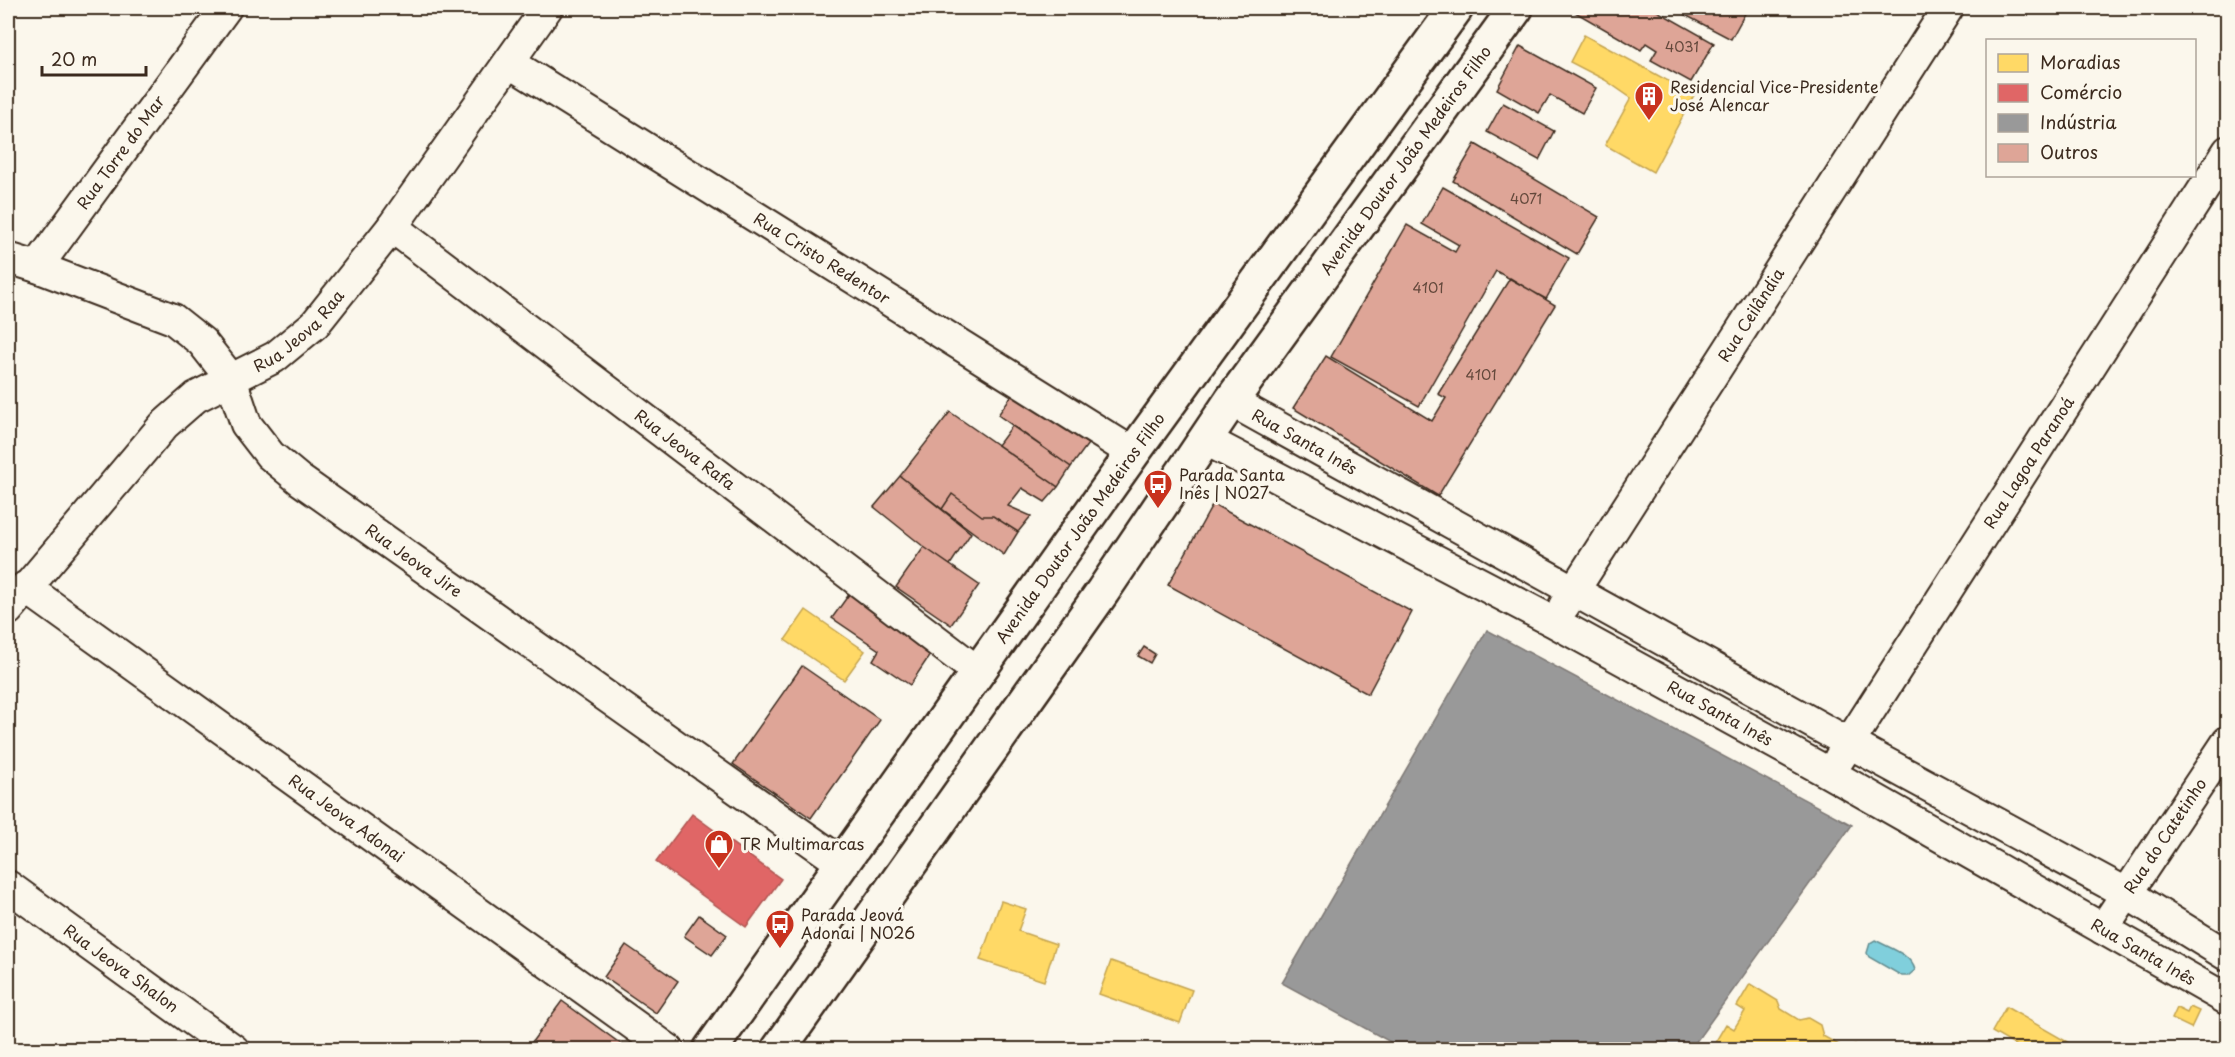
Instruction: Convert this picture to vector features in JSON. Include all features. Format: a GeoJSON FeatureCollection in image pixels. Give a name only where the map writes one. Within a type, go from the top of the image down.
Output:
{"type":"FeatureCollection","features":[{"type":"Feature","properties":{"kind":"main road","name":"Avenida Doutor João Medeiros Filho"},"geometry":{"type":"LineString","coordinates":[[710,1050],[1133,453],[1456,8]]}},
{"type":"Feature","properties":{"kind":"main road","name":"Avenida Doutor João Medeiros Filho"},"geometry":{"type":"LineString","coordinates":[[778,1050],[1103,591],[1231,402],[1516,8]]}},
{"type":"Feature","properties":{"kind":"street","name":"Rua Torre do Mar"},"geometry":{"type":"LineString","coordinates":[[38,267],[226,8]]}},
{"type":"Feature","properties":{"kind":"street","name":"Rua Jeova Raa"},"geometry":{"type":"LineString","coordinates":[[8,610],[164,425],[196,397],[275,357],[315,324],[392,226],[548,8]]}},
{"type":"Feature","properties":{"kind":"street","name":"Rua Ceilândia"},"geometry":{"type":"LineString","coordinates":[[1554,622],[1572,590],[1948,8]]}},
{"type":"Feature","properties":{"kind":"street","name":"Rua Cristo Redentor"},"geometry":{"type":"LineString","coordinates":[[510,63],[1133,453]]}},
{"type":"Feature","properties":{"kind":"street","name":"Rua Lagoa Paranoá"},"geometry":{"type":"LineString","coordinates":[[1829,773],[2228,151]]}},
{"type":"Feature","properties":{"kind":"street","name":"Rua Jeova Rafa"},"geometry":{"type":"LineString","coordinates":[[392,226],[978,672]]}},
{"type":"Feature","properties":{"kind":"street","name":"Rua Jeova Jire"},"geometry":{"type":"LineString","coordinates":[[8,258],[38,267],[173,319],[202,342],[231,379],[246,424],[270,455],[300,480],[842,863]]}},
{"type":"Feature","properties":{"kind":"street","name":"Rua Santa Inês"},"geometry":{"type":"LineString","coordinates":[[1231,402],[2126,893],[2228,956]]}},
{"type":"Feature","properties":{"kind":"street","name":"Rua Santa Inês"},"geometry":{"type":"LineString","coordinates":[[1206,440],[1554,622],[1829,773],[2228,1000]]}},
{"type":"Feature","properties":{"kind":"street","name":"Rua Jeova Adonai"},"geometry":{"type":"LineString","coordinates":[[26,587],[669,1050]]}},
{"type":"Feature","properties":{"kind":"street","name":"Rua do Catetinho"},"geometry":{"type":"LineString","coordinates":[[2103,929],[2228,741]]}},
{"type":"Feature","properties":{"kind":"street","name":"Rua Jeova Shalon"},"geometry":{"type":"LineString","coordinates":[[8,886],[234,1050]]}},
{"type":"Feature","properties":{"kind":"water"},"geometry":{"type":"Polygon","coordinates":[[[1875,940],[1904,956],[1913,964],[1915,970],[1908,976],[1902,976],[1869,957],[1867,953],[1870,943],[1875,940]]]}},
{"type":"Feature","properties":{"kind":"building: Moradias","name":"Residencial Vice-Presidente José Alencar"},"geometry":{"type":"Polygon","coordinates":[[[1584,35],[1694,95],[1653,172],[1605,145],[1631,98],[1605,80],[1570,62],[1584,35]]]}},
{"type":"Feature","properties":{"kind":"building: Moradias"},"geometry":{"type":"Polygon","coordinates":[[[806,610],[865,651],[844,680],[785,640],[806,610]]]}},
{"type":"Feature","properties":{"kind":"building: Moradias"},"geometry":{"type":"Polygon","coordinates":[[[1001,901],[1026,909],[1018,931],[1056,944],[1044,981],[980,960],[1001,901]]]}},
{"type":"Feature","properties":{"kind":"building: Moradias"},"geometry":{"type":"Polygon","coordinates":[[[1111,961],[1192,990],[1180,1023],[1099,994],[1111,961]]]}},
{"type":"Feature","properties":{"kind":"building: Moradias"},"geometry":{"type":"Polygon","coordinates":[[[1750,984],[1778,1001],[1781,1009],[1799,1020],[1808,1018],[1820,1025],[1823,1036],[1844,1048],[1855,1045],[1863,1050],[1719,1050],[1713,1046],[1726,1024],[1734,1029],[1745,1011],[1737,1006],[1750,984]]]}},
{"type":"Feature","properties":{"kind":"building: Moradias"},"geometry":{"type":"Polygon","coordinates":[[[2006,1007],[2076,1047],[2074,1050],[2023,1050],[1992,1032],[2006,1007]]]}},
{"type":"Feature","properties":{"kind":"building: Moradias"},"geometry":{"type":"Polygon","coordinates":[[[2190,1007],[2199,1011],[2191,1028],[2172,1019],[2177,1008],[2187,1013],[2190,1007]]]}},
{"type":"Feature","properties":{"kind":"building: Comércio","name":"TR Multimarcas"},"geometry":{"type":"Polygon","coordinates":[[[692,814],[781,879],[746,927],[656,862],[692,814]]]}},
{"type":"Feature","properties":{"kind":"building: Indústria"},"geometry":{"type":"Polygon","coordinates":[[[1487,630],[1852,825],[1690,1050],[1405,1050],[1282,983],[1487,630]]]}},
{"type":"Feature","properties":{"kind":"building: Outros"},"geometry":{"type":"Polygon","coordinates":[[[1568,8],[1652,8],[1714,43],[1691,82],[1651,60],[1657,50],[1646,43],[1641,50],[1568,8]]]}},
{"type":"Feature","properties":{"kind":"building: Outros"},"geometry":{"type":"Polygon","coordinates":[[[1672,8],[1748,8],[1731,39],[1672,8]]]}},
{"type":"Feature","properties":{"kind":"building: Outros"},"geometry":{"type":"Polygon","coordinates":[[[1520,46],[1596,88],[1582,113],[1550,95],[1539,113],[1497,89],[1520,46]]]}},
{"type":"Feature","properties":{"kind":"building: Outros"},"geometry":{"type":"Polygon","coordinates":[[[1503,103],[1554,131],[1539,160],[1487,132],[1503,103]]]}},
{"type":"Feature","properties":{"kind":"building: Outros"},"geometry":{"type":"Polygon","coordinates":[[[1475,144],[1599,217],[1577,254],[1453,181],[1475,144]]]}},
{"type":"Feature","properties":{"kind":"building: Outros"},"geometry":{"type":"Polygon","coordinates":[[[1443,187],[1569,258],[1546,299],[1496,271],[1419,406],[1331,357],[1407,225],[1455,252],[1459,245],[1422,224],[1443,187]]]}},
{"type":"Feature","properties":{"kind":"building: Outros"},"geometry":{"type":"Polygon","coordinates":[[[1510,278],[1555,305],[1438,496],[1293,408],[1326,356],[1432,421],[1446,398],[1438,394],[1510,278]]]}},
{"type":"Feature","properties":{"kind":"building: Outros"},"geometry":{"type":"Polygon","coordinates":[[[1014,392],[1088,444],[1071,467],[998,415],[1014,392]]]}},
{"type":"Feature","properties":{"kind":"building: Outros"},"geometry":{"type":"Polygon","coordinates":[[[950,412],[1058,487],[1045,502],[1022,488],[1008,506],[1031,516],[1018,532],[993,516],[982,516],[952,494],[942,509],[900,476],[950,412]]]}},
{"type":"Feature","properties":{"kind":"building: Outros"},"geometry":{"type":"Polygon","coordinates":[[[1012,426],[1071,467],[1058,487],[998,445],[1012,426]]]}},
{"type":"Feature","properties":{"kind":"building: Outros"},"geometry":{"type":"Polygon","coordinates":[[[900,476],[971,533],[950,565],[874,507],[900,476]]]}},
{"type":"Feature","properties":{"kind":"building: Outros"},"geometry":{"type":"Polygon","coordinates":[[[952,494],[982,516],[993,516],[1018,532],[1004,555],[942,509],[952,494]]]}},
{"type":"Feature","properties":{"kind":"building: Outros"},"geometry":{"type":"Polygon","coordinates":[[[1213,504],[1412,612],[1368,694],[1168,585],[1213,504]]]}},
{"type":"Feature","properties":{"kind":"building: Outros"},"geometry":{"type":"Polygon","coordinates":[[[924,547],[979,585],[951,625],[896,587],[924,547]]]}},
{"type":"Feature","properties":{"kind":"building: Outros"},"geometry":{"type":"Polygon","coordinates":[[[850,593],[934,649],[910,685],[873,660],[879,650],[832,618],[850,593]]]}},
{"type":"Feature","properties":{"kind":"building: Outros"},"geometry":{"type":"Polygon","coordinates":[[[1144,647],[1155,654],[1150,663],[1138,656],[1144,647]]]}},
{"type":"Feature","properties":{"kind":"building: Outros"},"geometry":{"type":"Polygon","coordinates":[[[802,666],[880,720],[811,818],[733,764],[802,666]]]}},
{"type":"Feature","properties":{"kind":"building: Outros"},"geometry":{"type":"Polygon","coordinates":[[[699,915],[727,935],[712,955],[684,936],[699,915]]]}},
{"type":"Feature","properties":{"kind":"building: Outros"},"geometry":{"type":"Polygon","coordinates":[[[626,945],[678,981],[656,1013],[604,977],[626,945]]]}},
{"type":"Feature","properties":{"kind":"building: Outros"},"geometry":{"type":"Polygon","coordinates":[[[562,1001],[629,1050],[526,1050],[562,1001]]]}},
{"type":"Feature","properties":{"kind":"place","name":"Residencial Vice-Presidente José Alencar"},"geometry":{"type":"Point","coordinates":[1649,122]}},
{"type":"Feature","properties":{"kind":"place","name":"Parada Santa Inês | N027"},"geometry":{"type":"Point","coordinates":[1158,510]}},
{"type":"Feature","properties":{"kind":"place","name":"TR Multimarcas"},"geometry":{"type":"Point","coordinates":[719,870]}},
{"type":"Feature","properties":{"kind":"place","name":"Parada Jeová Adonai | N026"},"geometry":{"type":"Point","coordinates":[780,950]}}]}
